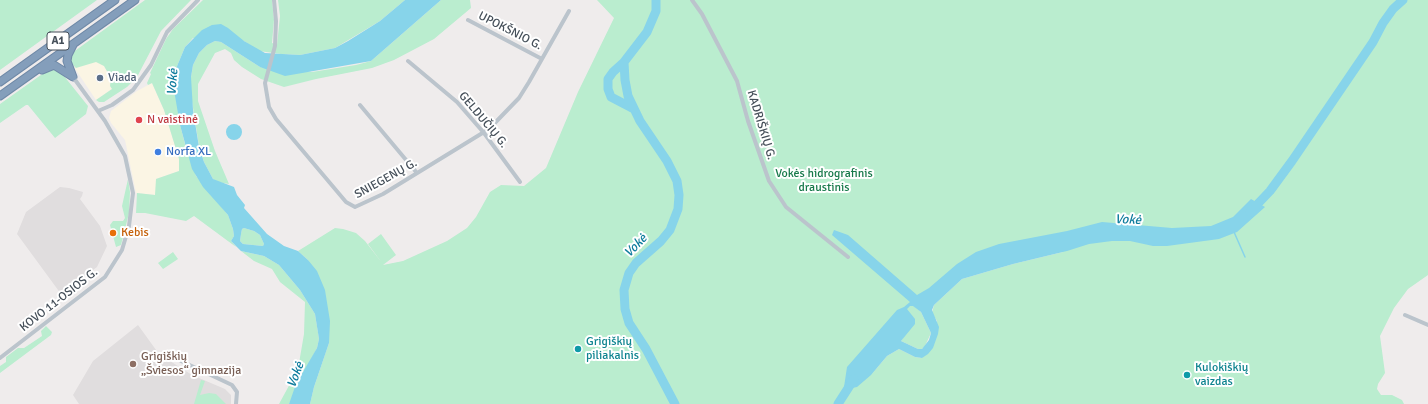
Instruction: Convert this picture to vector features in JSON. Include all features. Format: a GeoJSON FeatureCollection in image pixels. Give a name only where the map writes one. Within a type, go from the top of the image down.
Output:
{"type":"FeatureCollection","features":[{"type":"Feature","properties":{"kind":"highway","name":"A1"},"geometry":{"type":"LineString","coordinates":[[0,82],[115,0]]}},
{"type":"Feature","properties":{"kind":"highway","name":"A1"},"geometry":{"type":"LineString","coordinates":[[0,96],[135,0]]}},
{"type":"Feature","properties":{"kind":"highway"},"geometry":{"type":"LineString","coordinates":[[73,44],[67,61],[73,77]]}},
{"type":"Feature","properties":{"kind":"highway"},"geometry":{"type":"LineString","coordinates":[[31,75],[54,65],[73,77]]}},
{"type":"Feature","properties":{"kind":"street"},"geometry":{"type":"LineString","coordinates":[[98,111],[112,105],[133,90],[151,65],[167,32],[198,0]]}},
{"type":"Feature","properties":{"kind":"street","name":"SNIEGENŲ G."},"geometry":{"type":"LineString","coordinates":[[274,0],[276,21],[275,46],[266,78],[269,107],[276,119],[346,202],[352,206],[360,205],[484,133],[519,98],[569,11]]}},
{"type":"Feature","properties":{"kind":"street","name":"KADRIŠKIŲ G."},"geometry":{"type":"LineString","coordinates":[[692,0],[702,14],[737,81],[748,121],[769,181],[786,207],[848,257]]}},
{"type":"Feature","properties":{"kind":"street","name":"UPOKŠNIO G."},"geometry":{"type":"LineString","coordinates":[[468,20],[542,59]]}},
{"type":"Feature","properties":{"kind":"street","name":"GELDUČIŲ G."},"geometry":{"type":"LineString","coordinates":[[408,61],[457,102],[484,133],[520,182]]}},
{"type":"Feature","properties":{"kind":"street","name":"KOVO 11-OSIOS G."},"geometry":{"type":"LineString","coordinates":[[0,358],[100,282],[110,270],[122,250],[133,208],[133,193],[125,156],[118,142],[98,111],[73,77]]}},
{"type":"Feature","properties":{"kind":"street"},"geometry":{"type":"LineString","coordinates":[[360,105],[417,173]]}},
{"type":"Feature","properties":{"kind":"street"},"geometry":{"type":"LineString","coordinates":[[1405,315],[1428,325]]}},
{"type":"Feature","properties":{"kind":"street"},"geometry":{"type":"LineString","coordinates":[[172,352],[181,361],[232,385],[237,392],[236,404]]}},
{"type":"Feature","properties":{"kind":"shaded area"},"geometry":{"type":"Polygon","coordinates":[[[98,62],[104,66],[112,81],[112,89],[96,100],[74,67],[98,62]]]}},
{"type":"Feature","properties":{"kind":"shaded area"},"geometry":{"type":"Polygon","coordinates":[[[152,83],[164,110],[179,159],[179,171],[156,179],[156,195],[136,193],[125,140],[111,123],[109,118],[111,111],[137,91],[152,83]]]}},
{"type":"Feature","properties":{"kind":"shaded area"},"geometry":{"type":"Polygon","coordinates":[[[60,187],[83,192],[80,199],[100,226],[107,246],[97,267],[61,294],[17,234],[26,212],[60,187]]]}},
{"type":"Feature","properties":{"kind":"shaded area","name":"Grigiškių „Šviesos“ gimnazija"},"geometry":{"type":"Polygon","coordinates":[[[138,325],[159,354],[192,375],[225,389],[231,395],[231,404],[79,404],[73,395],[93,361],[138,325]]]}},
{"type":"Feature","properties":{"kind":"green space"},"geometry":{"type":"Polygon","coordinates":[[[0,0],[97,0],[0,70],[0,0]]]}},
{"type":"Feature","properties":{"kind":"green space"},"geometry":{"type":"Polygon","coordinates":[[[145,0],[191,0],[161,31],[137,77],[127,87],[104,102],[99,102],[96,100],[112,89],[110,86],[111,78],[104,66],[96,62],[76,68],[71,63],[70,57],[72,53],[145,0]]]}},
{"type":"Feature","properties":{"kind":"green space"},"geometry":{"type":"Polygon","coordinates":[[[203,0],[272,0],[274,20],[272,43],[277,45],[280,16],[278,0],[405,0],[380,21],[335,48],[300,55],[281,54],[259,51],[244,41],[193,38],[185,47],[175,71],[180,125],[196,176],[228,215],[234,236],[231,241],[236,247],[194,216],[186,221],[145,213],[136,213],[137,193],[155,195],[156,179],[179,171],[179,159],[164,110],[152,83],[148,85],[147,83],[151,74],[150,73],[166,39],[173,29],[203,0]]]}},
{"type":"Feature","properties":{"kind":"green space"},"geometry":{"type":"Polygon","coordinates":[[[441,0],[470,0],[471,8],[434,39],[394,60],[372,68],[284,87],[261,79],[242,67],[234,60],[231,53],[225,49],[215,53],[198,84],[198,101],[215,151],[229,184],[217,182],[213,179],[204,162],[199,146],[191,95],[193,65],[199,53],[207,45],[215,41],[221,42],[260,67],[312,72],[356,65],[371,61],[441,0]]]}},
{"type":"Feature","properties":{"kind":"green space","name":"Vokės hidrografinis draustinis"},"geometry":{"type":"Polygon","coordinates":[[[597,0],[1428,0],[1428,275],[1408,289],[1394,308],[1380,336],[1385,373],[1378,384],[1377,389],[1381,395],[1392,395],[1402,400],[1404,404],[310,404],[314,387],[329,343],[308,260],[298,251],[335,228],[356,233],[365,241],[382,263],[368,244],[381,234],[396,255],[383,265],[403,261],[447,241],[467,228],[476,217],[490,192],[501,185],[524,186],[546,168],[578,92],[614,18],[597,0]],[[1063,252],[977,257],[914,306],[921,312],[931,333],[925,346],[922,349],[918,349],[901,341],[915,319],[871,375],[887,356],[899,349],[915,357],[922,358],[937,321],[932,313],[934,305],[962,279],[1013,264],[1063,252]]]}},
{"type":"Feature","properties":{"kind":"green space"},"geometry":{"type":"Polygon","coordinates":[[[54,68],[60,71],[88,106],[86,114],[55,138],[28,105],[0,123],[0,104],[48,70],[54,68]]]}},
{"type":"Feature","properties":{"kind":"green space"},"geometry":{"type":"Polygon","coordinates":[[[128,179],[130,192],[129,213],[121,245],[116,247],[110,225],[113,221],[123,221],[125,218],[122,206],[128,179]]]}},
{"type":"Feature","properties":{"kind":"green space"},"geometry":{"type":"Polygon","coordinates":[[[244,228],[254,231],[260,235],[264,244],[263,246],[243,244],[240,241],[242,229],[244,228]]]}},
{"type":"Feature","properties":{"kind":"green space"},"geometry":{"type":"Polygon","coordinates":[[[241,251],[264,256],[279,265],[300,290],[315,314],[319,339],[317,348],[289,404],[279,404],[298,369],[304,334],[305,302],[280,282],[272,269],[254,261],[241,251]]]}},
{"type":"Feature","properties":{"kind":"green space"},"geometry":{"type":"Polygon","coordinates":[[[173,252],[178,259],[163,269],[158,263],[173,252]]]}},
{"type":"Feature","properties":{"kind":"green space"},"geometry":{"type":"Polygon","coordinates":[[[46,326],[52,332],[51,335],[0,373],[0,366],[6,362],[6,357],[18,348],[24,348],[42,336],[41,331],[46,326]]]}},
{"type":"Feature","properties":{"kind":"green space"},"geometry":{"type":"Polygon","coordinates":[[[201,380],[205,381],[200,395],[209,393],[216,394],[226,404],[194,404],[201,380]]]}},
{"type":"Feature","properties":{"kind":"water"},"geometry":{"type":"Polygon","coordinates":[[[405,0],[441,0],[371,61],[285,76],[260,67],[221,42],[215,41],[207,45],[199,53],[193,65],[191,77],[193,110],[199,147],[204,162],[213,179],[234,187],[237,195],[245,205],[244,208],[267,234],[284,246],[298,251],[308,260],[317,271],[325,290],[330,321],[329,343],[314,387],[310,404],[289,404],[296,384],[317,348],[319,339],[315,314],[300,290],[279,265],[264,256],[241,251],[231,241],[234,236],[228,215],[203,187],[192,169],[180,125],[174,90],[175,71],[185,47],[202,30],[212,25],[221,24],[244,41],[265,53],[300,55],[335,48],[380,21],[405,0]],[[244,228],[242,229],[240,241],[243,244],[263,246],[264,244],[260,235],[254,231],[244,228]]]}},
{"type":"Feature","properties":{"kind":"water"},"geometry":{"type":"Polygon","coordinates":[[[234,124],[241,129],[242,132],[237,139],[234,140],[227,135],[226,132],[231,125],[234,124]]]}},
{"type":"Feature","properties":{"kind":"water"},"geometry":{"type":"Polygon","coordinates":[[[1251,199],[1265,207],[1237,232],[1219,239],[1167,246],[1153,246],[1130,241],[1112,241],[1089,244],[962,279],[934,305],[932,310],[939,327],[933,348],[928,354],[922,358],[915,357],[899,349],[887,356],[871,375],[857,387],[847,389],[844,387],[847,367],[897,310],[910,302],[832,235],[834,230],[848,235],[917,295],[929,288],[957,264],[976,252],[999,244],[1067,231],[1102,222],[1172,228],[1211,226],[1233,217],[1251,199]],[[910,306],[907,309],[915,319],[915,324],[901,341],[918,349],[922,349],[929,340],[931,333],[921,312],[913,306],[910,306]]]}},
{"type":"Feature","properties":{"kind":"waterway","name":"Vokė"},"geometry":{"type":"LineString","coordinates":[[634,109],[611,97],[608,89],[608,79],[624,62],[647,32],[656,11],[656,0]]}},
{"type":"Feature","properties":{"kind":"waterway","name":"Vokė"},"geometry":{"type":"LineString","coordinates":[[1250,212],[1270,191],[1292,161],[1373,42],[1383,23],[1393,9],[1403,0]]}},
{"type":"Feature","properties":{"kind":"waterway","name":"Vokė"},"geometry":{"type":"LineString","coordinates":[[624,62],[628,96],[640,121],[667,161],[677,181],[679,195],[678,209],[670,230],[661,241],[636,263],[629,273],[624,290],[625,309],[629,323],[646,349],[675,404]]}},
{"type":"Feature","properties":{"kind":"waterway"},"geometry":{"type":"LineString","coordinates":[[1234,232],[1245,257]]}},
{"type":"Feature","properties":{"kind":"waterway","name":"Vokė"},"geometry":{"type":"LineString","coordinates":[[838,404],[854,379]]}},
{"type":"Feature","properties":{"kind":"place","name":"Viada"},"geometry":{"type":"Point","coordinates":[100,78]}},
{"type":"Feature","properties":{"kind":"place","name":"N vaistinė"},"geometry":{"type":"Point","coordinates":[139,120]}},
{"type":"Feature","properties":{"kind":"place","name":"Norfa XL"},"geometry":{"type":"Point","coordinates":[158,152]}},
{"type":"Feature","properties":{"kind":"place","name":"Kebis"},"geometry":{"type":"Point","coordinates":[113,233]}},
{"type":"Feature","properties":{"kind":"place","name":"Grigiškių piliakalnis"},"geometry":{"type":"Point","coordinates":[578,349]}},
{"type":"Feature","properties":{"kind":"place","name":"Grigiškių „Šviesos“ gimnazija"},"geometry":{"type":"Point","coordinates":[133,364]}},
{"type":"Feature","properties":{"kind":"place","name":"Kulokiškių vaizdas"},"geometry":{"type":"Point","coordinates":[1187,375]}}]}
